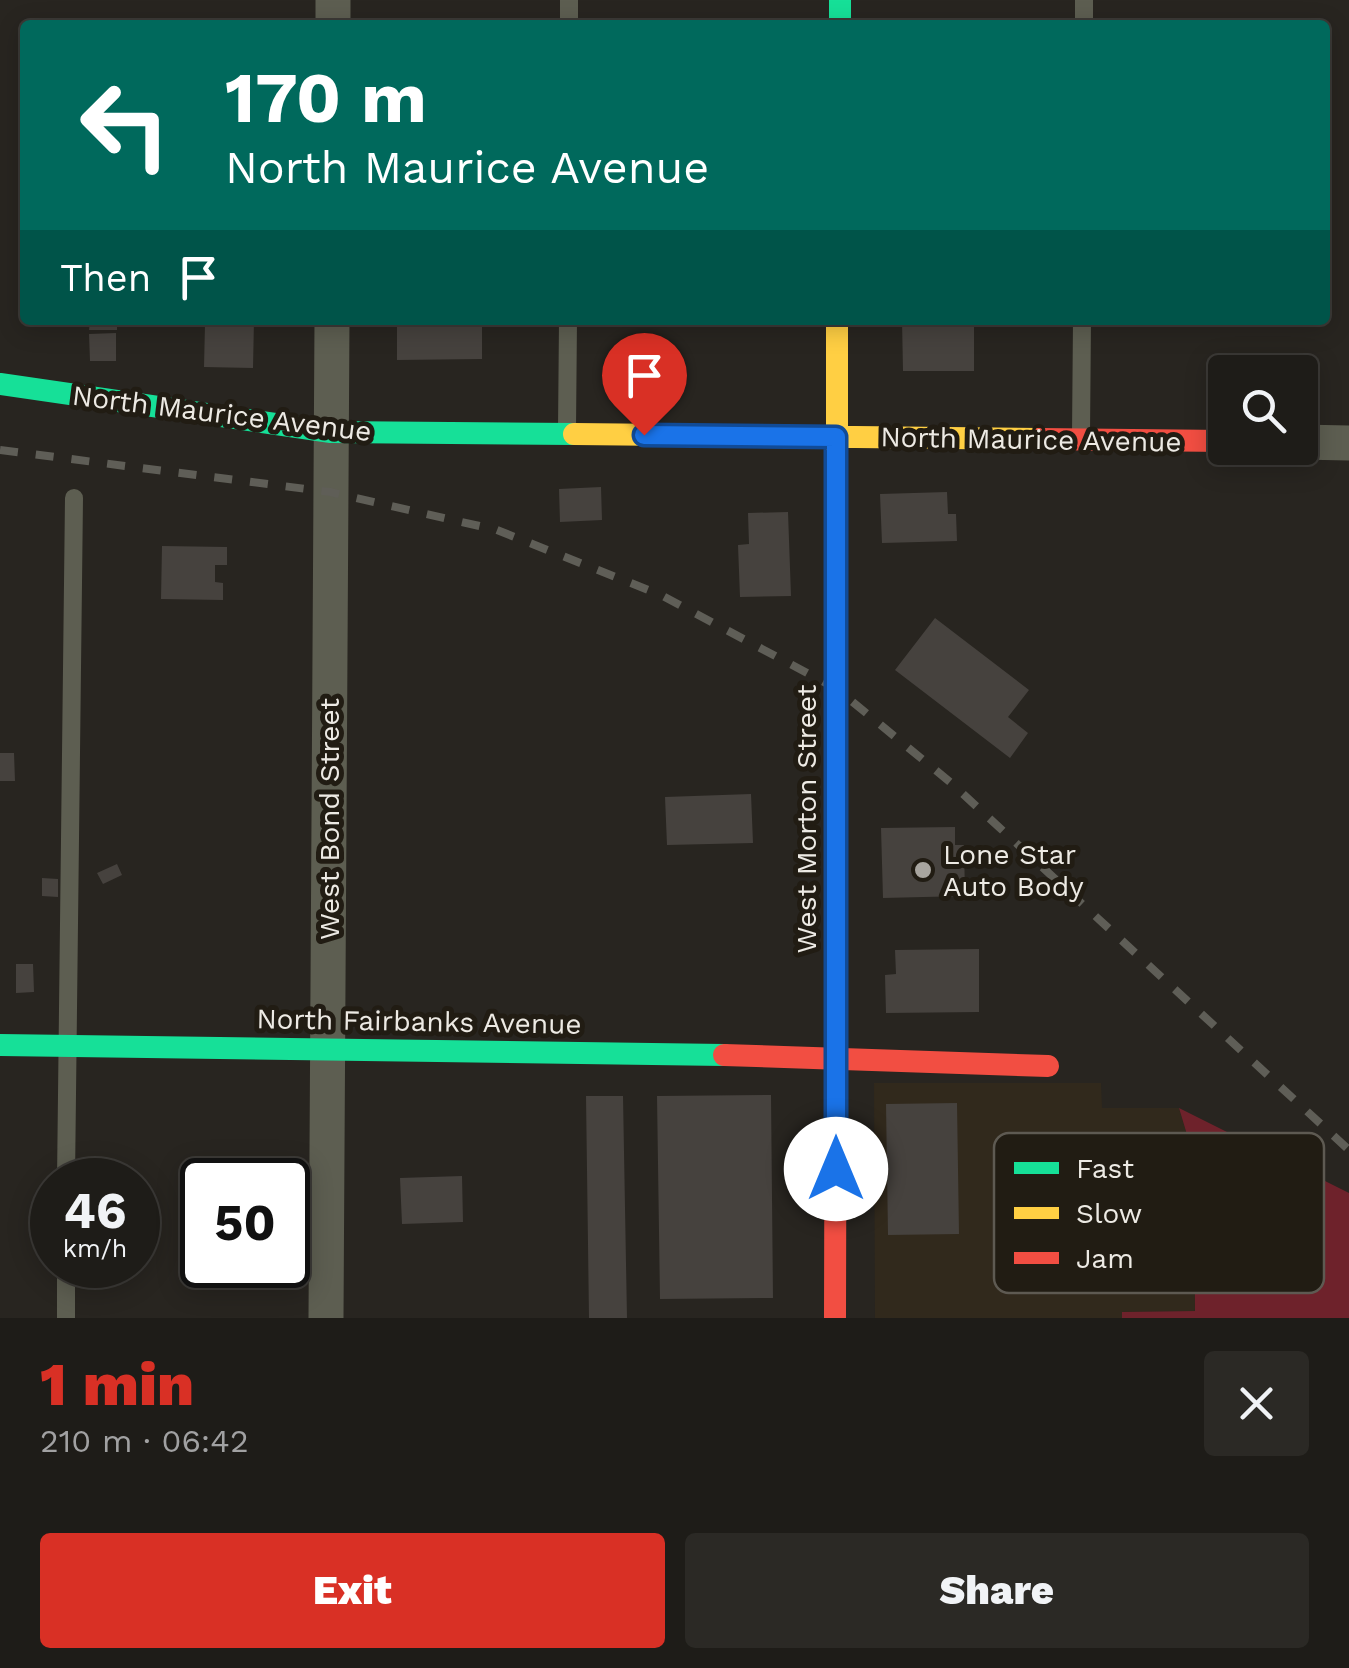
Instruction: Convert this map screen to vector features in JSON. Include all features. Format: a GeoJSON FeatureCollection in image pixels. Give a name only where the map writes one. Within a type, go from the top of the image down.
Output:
{"type":"FeatureCollection","features":[{"type":"Feature","properties":{"kind":"street","name":"West Bond Street"},"geometry":{"type":"LineString","coordinates":[[326,1318],[332,325]]}},
{"type":"Feature","properties":{"kind":"street","name":"West Morton Street"},"geometry":{"type":"LineString","coordinates":[[835,1318],[838,325]]}},
{"type":"Feature","properties":{"kind":"street","name":"North Maurice Avenue"},"geometry":{"type":"LineString","coordinates":[[0,384],[331,432],[1208,441]]}},
{"type":"Feature","properties":{"kind":"street"},"geometry":{"type":"LineString","coordinates":[[1318,442],[1349,442]]}},
{"type":"Feature","properties":{"kind":"street","name":"North Fairbanks Avenue"},"geometry":{"type":"LineString","coordinates":[[0,1045],[836,1057],[1048,1066]]}},
{"type":"Feature","properties":{"kind":"lane"},"geometry":{"type":"LineString","coordinates":[[567,434],[568,325]]}},
{"type":"Feature","properties":{"kind":"lane"},"geometry":{"type":"LineString","coordinates":[[1081,440],[1082,325]]}},
{"type":"Feature","properties":{"kind":"lane"},"geometry":{"type":"LineString","coordinates":[[66,1158],[74,498]]}},
{"type":"Feature","properties":{"kind":"lane"},"geometry":{"type":"LineString","coordinates":[[66,1288],[66,1318]]}},
{"type":"Feature","properties":{"kind":"shaded area"},"geometry":{"type":"Polygon","coordinates":[[[874,1083],[1101,1083],[1102,1108],[1179,1108],[1186,1133],[994,1133],[994,1293],[1195,1293],[1195,1311],[1123,1312],[1122,1318],[875,1318],[874,1083]]]}},
{"type":"Feature","properties":{"kind":"shaded area"},"geometry":{"type":"Polygon","coordinates":[[[1179,1108],[1229,1133],[1186,1133],[1179,1108]]]}},
{"type":"Feature","properties":{"kind":"shaded area"},"geometry":{"type":"Polygon","coordinates":[[[1324,1180],[1349,1193],[1349,1318],[1122,1318],[1122,1312],[1195,1311],[1195,1293],[1324,1293],[1324,1180]]]}},
{"type":"Feature","properties":{"kind":"building"},"geometry":{"type":"Polygon","coordinates":[[[90,325],[117,325],[117,330],[89,330],[90,325]]]}},
{"type":"Feature","properties":{"kind":"building"},"geometry":{"type":"Polygon","coordinates":[[[205,325],[254,325],[253,368],[204,367],[205,325]]]}},
{"type":"Feature","properties":{"kind":"building"},"geometry":{"type":"Polygon","coordinates":[[[397,325],[482,325],[482,359],[397,360],[397,325]]]}},
{"type":"Feature","properties":{"kind":"building"},"geometry":{"type":"Polygon","coordinates":[[[902,325],[974,325],[974,371],[903,371],[902,325]]]}},
{"type":"Feature","properties":{"kind":"building"},"geometry":{"type":"Polygon","coordinates":[[[116,333],[116,361],[90,361],[89,334],[116,333]]]}},
{"type":"Feature","properties":{"kind":"building"},"geometry":{"type":"Polygon","coordinates":[[[601,487],[602,520],[560,522],[559,489],[601,487]]]}},
{"type":"Feature","properties":{"kind":"building"},"geometry":{"type":"Polygon","coordinates":[[[947,492],[948,514],[956,514],[957,541],[882,543],[880,494],[947,492]]]}},
{"type":"Feature","properties":{"kind":"building"},"geometry":{"type":"Polygon","coordinates":[[[788,512],[791,596],[740,597],[738,545],[749,544],[748,513],[788,512]]]}},
{"type":"Feature","properties":{"kind":"building"},"geometry":{"type":"Polygon","coordinates":[[[162,546],[227,547],[227,565],[215,565],[215,582],[223,583],[223,600],[161,599],[162,546]]]}},
{"type":"Feature","properties":{"kind":"building"},"geometry":{"type":"Polygon","coordinates":[[[935,618],[1029,690],[1008,717],[1028,733],[1010,758],[895,670],[935,618]]]}},
{"type":"Feature","properties":{"kind":"building"},"geometry":{"type":"Polygon","coordinates":[[[0,753],[14,753],[15,781],[0,781],[0,753]]]}},
{"type":"Feature","properties":{"kind":"building"},"geometry":{"type":"Polygon","coordinates":[[[751,794],[753,843],[667,845],[665,797],[751,794]]]}},
{"type":"Feature","properties":{"kind":"building","name":"Lone Star Auto Body"},"geometry":{"type":"Polygon","coordinates":[[[955,827],[955,845],[964,845],[965,896],[883,898],[881,828],[955,827]]]}},
{"type":"Feature","properties":{"kind":"building"},"geometry":{"type":"Polygon","coordinates":[[[117,864],[122,875],[103,884],[97,873],[117,864]]]}},
{"type":"Feature","properties":{"kind":"building"},"geometry":{"type":"Polygon","coordinates":[[[42,878],[58,879],[58,897],[42,896],[42,878]]]}},
{"type":"Feature","properties":{"kind":"building"},"geometry":{"type":"Polygon","coordinates":[[[979,949],[979,1012],[886,1013],[885,975],[896,974],[895,950],[979,949]]]}},
{"type":"Feature","properties":{"kind":"building"},"geometry":{"type":"Polygon","coordinates":[[[16,964],[33,964],[34,992],[16,993],[16,964]]]}},
{"type":"Feature","properties":{"kind":"building"},"geometry":{"type":"Polygon","coordinates":[[[771,1095],[773,1298],[660,1299],[657,1096],[771,1095]]]}},
{"type":"Feature","properties":{"kind":"building"},"geometry":{"type":"Polygon","coordinates":[[[586,1096],[623,1096],[627,1318],[589,1318],[586,1096]]]}},
{"type":"Feature","properties":{"kind":"building"},"geometry":{"type":"Polygon","coordinates":[[[957,1103],[959,1234],[888,1235],[886,1104],[957,1103]]]}},
{"type":"Feature","properties":{"kind":"building"},"geometry":{"type":"Polygon","coordinates":[[[462,1176],[463,1222],[402,1224],[400,1178],[462,1176]]]}},
{"type":"Feature","properties":{"kind":"railway"},"geometry":{"type":"LineString","coordinates":[[0,450],[330,492],[497,530],[661,595],[837,689],[950,782],[1349,1150]]}},
{"type":"Feature","properties":{"kind":"traffic: fast"},"geometry":{"type":"LineString","coordinates":[[840,0],[840,20]]}},
{"type":"Feature","properties":{"kind":"traffic: fast"},"geometry":{"type":"LineString","coordinates":[[0,384],[331,432],[574,434]]}},
{"type":"Feature","properties":{"kind":"traffic: fast"},"geometry":{"type":"LineString","coordinates":[[0,1045],[724,1055]]}},
{"type":"Feature","properties":{"kind":"traffic: slow"},"geometry":{"type":"LineString","coordinates":[[837,325],[837,476]]}},
{"type":"Feature","properties":{"kind":"traffic: slow"},"geometry":{"type":"LineString","coordinates":[[574,434],[1039,439]]}},
{"type":"Feature","properties":{"kind":"traffic: jam"},"geometry":{"type":"LineString","coordinates":[[1039,439],[1208,441]]}},
{"type":"Feature","properties":{"kind":"traffic: jam"},"geometry":{"type":"LineString","coordinates":[[835,1318],[837,476]]}},
{"type":"Feature","properties":{"kind":"traffic: jam"},"geometry":{"type":"LineString","coordinates":[[724,1055],[1048,1066]]}},
{"type":"Feature","properties":{"kind":"place","name":"Lone Star Auto Body"},"geometry":{"type":"Point","coordinates":[923,870]}},
{"type":"Feature","properties":{"kind":"route"},"geometry":{"type":"LineString","coordinates":[[644,435],[836,437],[836,1169]]}}]}
